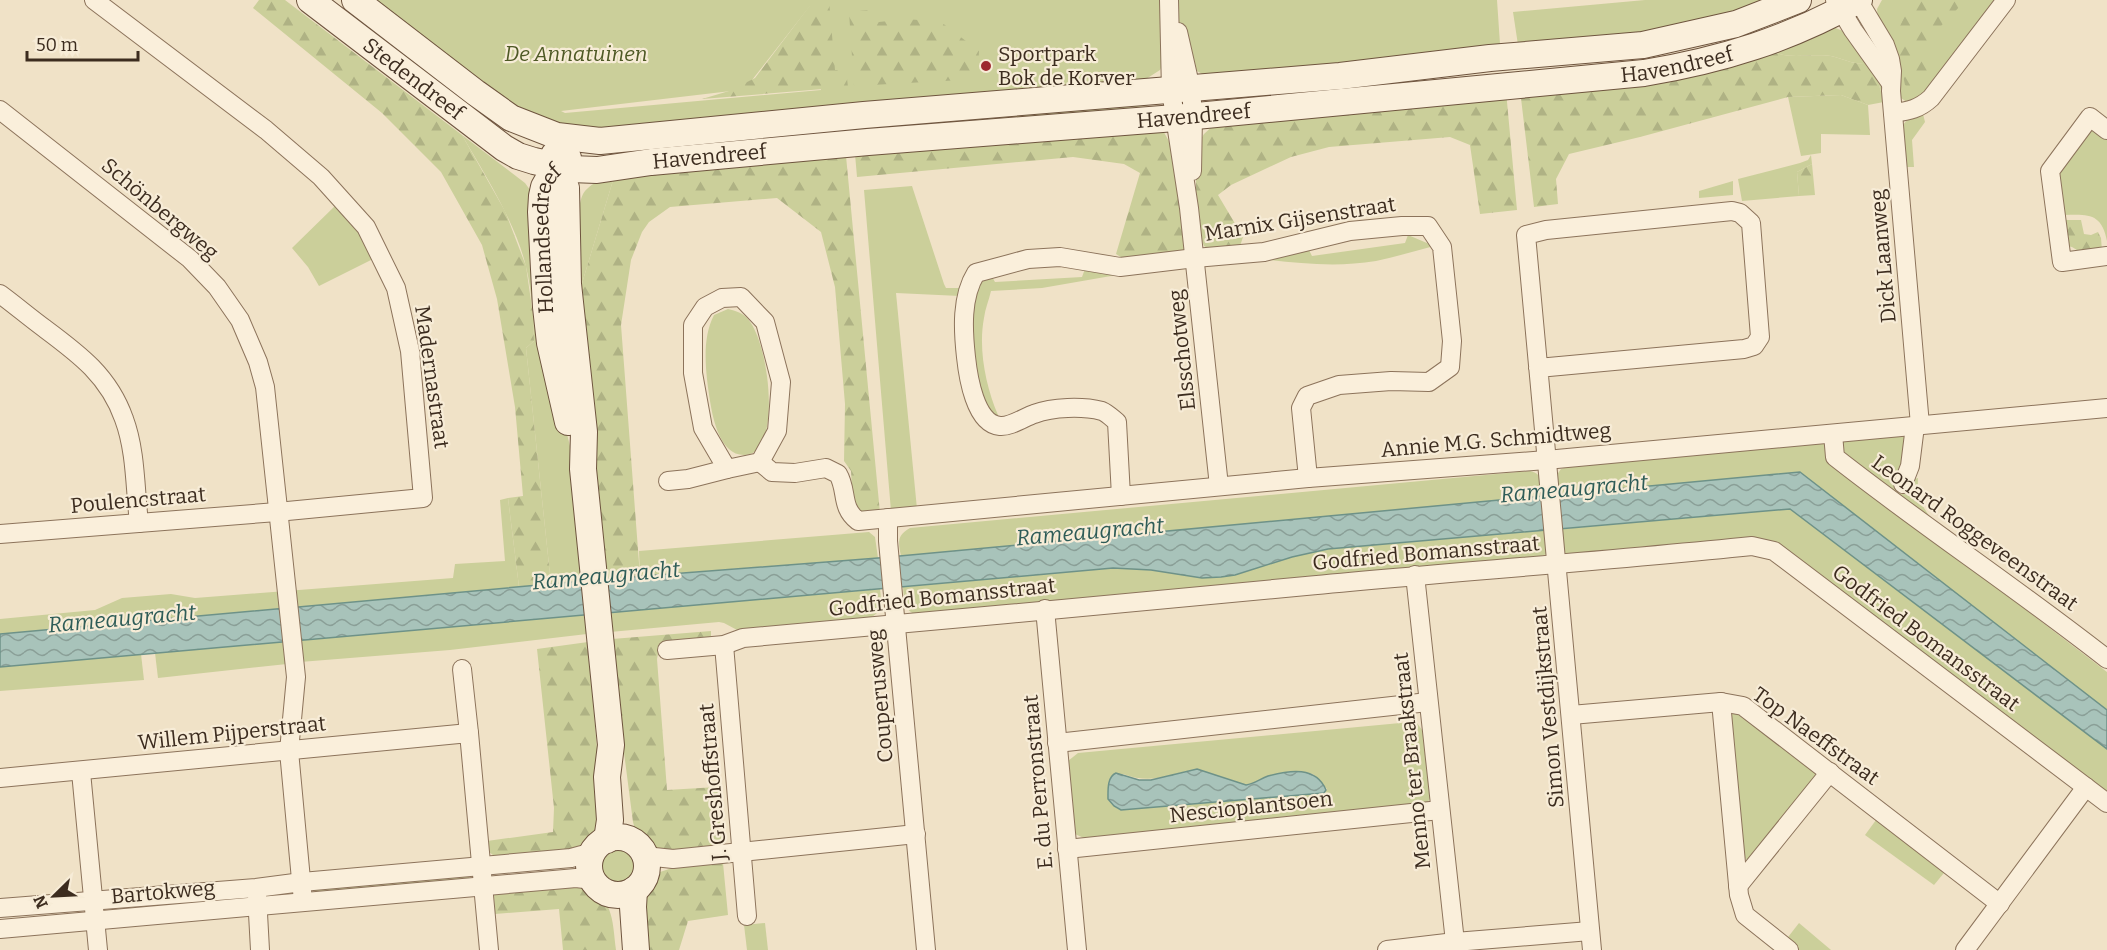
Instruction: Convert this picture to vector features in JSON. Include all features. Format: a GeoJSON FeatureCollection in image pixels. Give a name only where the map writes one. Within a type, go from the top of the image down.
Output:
{"type":"FeatureCollection","features":[{"type":"Feature","properties":{"kind":"main road","name":"Stedendreef"},"geometry":{"type":"LineString","coordinates":[[310,0],[518,156]]}},
{"type":"Feature","properties":{"kind":"main road","name":"Stedendreef"},"geometry":{"type":"LineString","coordinates":[[355,0],[493,106],[512,118],[545,133],[568,139],[600,141]]}},
{"type":"Feature","properties":{"kind":"main road","name":"Havendreef"},"geometry":{"type":"LineString","coordinates":[[600,141],[864,115],[1340,76],[1490,58],[1643,45],[1743,22],[1798,0]]}},
{"type":"Feature","properties":{"kind":"main road","name":"Havendreef"},"geometry":{"type":"LineString","coordinates":[[518,156],[558,167],[597,170],[651,162],[1184,117],[1644,73],[1753,48],[1850,2]]}},
{"type":"Feature","properties":{"kind":"main road"},"geometry":{"type":"LineString","coordinates":[[545,133],[566,188],[567,211]]}},
{"type":"Feature","properties":{"kind":"main road","name":"Hollandsedreef"},"geometry":{"type":"LineString","coordinates":[[583,469],[572,443],[550,343],[542,248],[542,196],[548,179],[558,167],[576,152],[600,141]]}},
{"type":"Feature","properties":{"kind":"main road"},"geometry":{"type":"LineString","coordinates":[[518,156],[542,196]]}},
{"type":"Feature","properties":{"kind":"main road"},"geometry":{"type":"LineString","coordinates":[[567,211],[584,183],[597,170]]}},
{"type":"Feature","properties":{"kind":"main road","name":"Hollandsedreef"},"geometry":{"type":"LineString","coordinates":[[567,211],[568,284],[584,432],[583,469],[611,745],[621,777],[626,822],[620,865],[618,909],[621,950]]}},
{"type":"Feature","properties":{"kind":"main road","name":"Hollandsedreef"},"geometry":{"type":"LineString","coordinates":[[620,865],[633,907],[636,950]]}},
{"type":"Feature","properties":{"kind":"street","name":"Madernastraat"},"geometry":{"type":"LineString","coordinates":[[94,0],[266,130],[321,177],[366,227],[396,288],[410,351],[423,498],[277,512]]}},
{"type":"Feature","properties":{"kind":"street","name":"Elsschotweg"},"geometry":{"type":"LineString","coordinates":[[1170,0],[1184,117],[1190,208],[1220,486]]}},
{"type":"Feature","properties":{"kind":"street"},"geometry":{"type":"LineString","coordinates":[[1893,113],[1915,110],[1931,98],[2006,0]]}},
{"type":"Feature","properties":{"kind":"street","name":"Dick Laanweg"},"geometry":{"type":"LineString","coordinates":[[1850,2],[1885,45],[1892,71],[1890,82],[1918,426]]}},
{"type":"Feature","properties":{"kind":"street","name":"Schönbergweg"},"geometry":{"type":"LineString","coordinates":[[0,110],[190,259],[217,287],[240,320],[258,362],[265,387],[271,428],[277,512],[296,677],[289,751]]}},
{"type":"Feature","properties":{"kind":"street"},"geometry":{"type":"LineString","coordinates":[[2107,130],[2090,117],[2050,171],[2062,262],[2107,256]]}},
{"type":"Feature","properties":{"kind":"street","name":"Simon Vestdijkstraat"},"geometry":{"type":"LineString","coordinates":[[1538,368],[1744,349],[1754,346],[1760,337],[1751,223],[1740,213],[1732,211],[1546,230],[1526,235],[1546,460],[1555,532],[1590,931],[1593,950]]}},
{"type":"Feature","properties":{"kind":"street","name":"Marnix Gijsenstraat"},"geometry":{"type":"LineString","coordinates":[[1195,258],[1264,252],[1350,231],[1402,226],[1428,226],[1442,246],[1452,341],[1450,367],[1429,382],[1390,381],[1339,385],[1307,396],[1301,408],[1308,478]]}},
{"type":"Feature","properties":{"kind":"street"},"geometry":{"type":"LineString","coordinates":[[1121,496],[1116,422],[1104,412],[1069,408],[1038,413],[1001,427],[990,423],[980,412],[968,383],[963,332],[969,285],[976,273],[991,267],[1028,259],[1060,257],[1120,267],[1195,258]]}},
{"type":"Feature","properties":{"kind":"street"},"geometry":{"type":"LineString","coordinates":[[0,294],[78,353],[97,371],[113,394],[125,419],[130,443],[139,523]]}},
{"type":"Feature","properties":{"kind":"street"},"geometry":{"type":"LineString","coordinates":[[668,481],[688,479],[760,462],[777,431],[781,382],[765,322],[741,297],[722,298],[705,307],[693,325],[693,373],[703,428],[727,469]]}},
{"type":"Feature","properties":{"kind":"street","name":"Annie M.G. Schmidtweg"},"geometry":{"type":"LineString","coordinates":[[760,462],[772,472],[795,474],[826,468],[838,474],[845,504],[850,515],[858,521],[1308,478],[1546,460],[2107,408]]}},
{"type":"Feature","properties":{"kind":"street","name":"Leonard Roggeveenstraat"},"geometry":{"type":"LineString","coordinates":[[1903,484],[1910,466],[1918,426]]}},
{"type":"Feature","properties":{"kind":"street","name":"Leonard Roggeveenstraat"},"geometry":{"type":"LineString","coordinates":[[1833,434],[1835,457],[1893,502],[2066,626],[2107,659]]}},
{"type":"Feature","properties":{"kind":"street","name":"Poulencstraat"},"geometry":{"type":"LineString","coordinates":[[0,529],[139,523],[277,512]]}},
{"type":"Feature","properties":{"kind":"street","name":"Couperusweg"},"geometry":{"type":"LineString","coordinates":[[888,518],[926,950]]}},
{"type":"Feature","properties":{"kind":"street","name":"Godfried Bomansstraat"},"geometry":{"type":"LineString","coordinates":[[667,650],[724,645],[743,638],[896,626],[1045,609],[1752,546],[1774,551],[2107,802]]}},
{"type":"Feature","properties":{"kind":"street","name":"Menno ter Braakstraat"},"geometry":{"type":"LineString","coordinates":[[1415,575],[1455,942]]}},
{"type":"Feature","properties":{"kind":"street","name":"E. du Perronstraat"},"geometry":{"type":"LineString","coordinates":[[1045,609],[1077,950]]}},
{"type":"Feature","properties":{"kind":"street","name":"J. Greshoffstraat"},"geometry":{"type":"LineString","coordinates":[[724,645],[747,916]]}},
{"type":"Feature","properties":{"kind":"street"},"geometry":{"type":"LineString","coordinates":[[462,669],[489,950]]}},
{"type":"Feature","properties":{"kind":"street"},"geometry":{"type":"LineString","coordinates":[[1057,743],[1428,702]]}},
{"type":"Feature","properties":{"kind":"street"},"geometry":{"type":"LineString","coordinates":[[1721,702],[1738,886],[1745,915],[1789,950]]}},
{"type":"Feature","properties":{"kind":"street","name":"Top Naeffstraat"},"geometry":{"type":"LineString","coordinates":[[1571,715],[1721,702],[1743,706],[2000,904]]}},
{"type":"Feature","properties":{"kind":"street","name":"Willem Pijperstraat"},"geometry":{"type":"LineString","coordinates":[[0,778],[469,733]]}},
{"type":"Feature","properties":{"kind":"street"},"geometry":{"type":"LineString","coordinates":[[289,751],[303,901]]}},
{"type":"Feature","properties":{"kind":"street"},"geometry":{"type":"LineString","coordinates":[[81,772],[98,950]]}},
{"type":"Feature","properties":{"kind":"street"},"geometry":{"type":"LineString","coordinates":[[1738,886],[1830,772]]}},
{"type":"Feature","properties":{"kind":"street"},"geometry":{"type":"LineString","coordinates":[[1965,950],[2086,787]]}},
{"type":"Feature","properties":{"kind":"street","name":"Nescioplantsoen"},"geometry":{"type":"LineString","coordinates":[[1067,849],[1440,810]]}},
{"type":"Feature","properties":{"kind":"street"},"geometry":{"type":"LineString","coordinates":[[620,865],[916,834]]}},
{"type":"Feature","properties":{"kind":"street","name":"Bartokweg"},"geometry":{"type":"LineString","coordinates":[[0,908],[256,888],[571,858],[620,865]]}},
{"type":"Feature","properties":{"kind":"street","name":"Bartokweg"},"geometry":{"type":"LineString","coordinates":[[0,929],[576,878],[620,865]]}},
{"type":"Feature","properties":{"kind":"street"},"geometry":{"type":"LineString","coordinates":[[256,888],[260,950]]}},
{"type":"Feature","properties":{"kind":"street"},"geometry":{"type":"LineString","coordinates":[[1387,950],[1590,931]]}},
{"type":"Feature","properties":{"kind":"green space"},"geometry":{"type":"Polygon","coordinates":[[[259,0],[285,0],[462,135],[505,211],[526,266],[533,315],[534,341],[526,348],[551,584],[519,587],[508,498],[523,496],[515,407],[497,299],[482,245],[441,172],[382,113],[253,8],[259,0]]]}},
{"type":"Feature","properties":{"kind":"green space","name":"De Annatuinen"},"geometry":{"type":"Polygon","coordinates":[[[371,0],[1497,0],[1500,44],[1209,78],[1197,71],[1191,62],[1162,66],[1160,70],[1146,79],[850,109],[572,132],[496,101],[371,0]],[[810,6],[752,80],[731,91],[561,111],[565,113],[821,90],[810,6]]]}},
{"type":"Feature","properties":{"kind":"green space"},"geometry":{"type":"Polygon","coordinates":[[[814,0],[829,0],[835,70],[846,70],[848,87],[702,99],[729,91],[755,78],[814,0]]]}},
{"type":"Feature","properties":{"kind":"green space"},"geometry":{"type":"Polygon","coordinates":[[[1645,0],[1779,0],[1687,28],[1518,45],[1513,12],[1645,0]]]}},
{"type":"Feature","properties":{"kind":"green space"},"geometry":{"type":"Polygon","coordinates":[[[1882,0],[2000,0],[1924,100],[1908,103],[1901,98],[1898,91],[1878,18],[1877,9],[1882,0]]]}},
{"type":"Feature","properties":{"kind":"green space"},"geometry":{"type":"Polygon","coordinates":[[[1912,0],[1964,0],[1937,30],[1930,44],[1929,56],[1933,81],[1925,89],[1915,93],[1905,85],[1895,37],[1912,0]]]}},
{"type":"Feature","properties":{"kind":"green space"},"geometry":{"type":"Polygon","coordinates":[[[867,10],[879,22],[907,19],[941,22],[979,51],[978,69],[961,80],[854,86],[849,12],[867,10]]]}},
{"type":"Feature","properties":{"kind":"green space"},"geometry":{"type":"Polygon","coordinates":[[[1833,27],[1853,35],[1867,55],[1881,78],[1885,90],[1884,102],[1877,78],[1868,62],[1856,63],[1827,56],[1794,56],[1772,51],[1742,60],[1824,28],[1833,27]]]}},
{"type":"Feature","properties":{"kind":"green space"},"geometry":{"type":"Polygon","coordinates":[[[1772,51],[1794,56],[1827,56],[1856,63],[1868,62],[1877,78],[1884,102],[1868,105],[1841,95],[1788,97],[1569,154],[1556,179],[1558,204],[1534,207],[1520,90],[1772,51]]]}},
{"type":"Feature","properties":{"kind":"green space"},"geometry":{"type":"Polygon","coordinates":[[[1506,91],[1517,210],[1480,214],[1470,145],[1450,137],[1329,147],[1291,157],[1231,185],[1218,195],[1243,237],[1239,249],[1213,251],[1204,246],[1200,236],[1196,192],[1196,147],[1204,134],[1218,121],[1506,91]]]}},
{"type":"Feature","properties":{"kind":"green space"},"geometry":{"type":"Polygon","coordinates":[[[1841,95],[1868,105],[1870,135],[1821,134],[1821,153],[1801,156],[1788,97],[1841,95]]]}},
{"type":"Feature","properties":{"kind":"green space"},"geometry":{"type":"Polygon","coordinates":[[[1154,102],[1146,106],[860,137],[858,126],[1154,102]]]}},
{"type":"Feature","properties":{"kind":"green space"},"geometry":{"type":"Polygon","coordinates":[[[1923,114],[1925,122],[1912,140],[1914,167],[1903,167],[1900,141],[1902,128],[1909,119],[1923,114]]]}},
{"type":"Feature","properties":{"kind":"green space"},"geometry":{"type":"Polygon","coordinates":[[[1160,127],[1174,153],[1178,169],[1183,203],[1185,251],[1127,261],[1116,254],[1140,173],[1124,164],[1073,157],[857,177],[855,154],[1160,127]]]}},
{"type":"Feature","properties":{"kind":"green space"},"geometry":{"type":"Polygon","coordinates":[[[2098,130],[2107,138],[2107,241],[2098,220],[2087,215],[2064,215],[2059,171],[2086,132],[2098,130]]]}},
{"type":"Feature","properties":{"kind":"green space"},"geometry":{"type":"Polygon","coordinates":[[[462,135],[525,183],[533,194],[553,378],[574,462],[584,581],[551,584],[526,348],[534,341],[528,276],[515,233],[462,135]]]}},
{"type":"Feature","properties":{"kind":"green space"},"geometry":{"type":"Polygon","coordinates":[[[1811,155],[1812,164],[1797,172],[1799,196],[1742,201],[1738,179],[1800,163],[1808,160],[1811,155]]]}},
{"type":"Feature","properties":{"kind":"green space"},"geometry":{"type":"Polygon","coordinates":[[[846,156],[880,513],[862,514],[853,506],[851,471],[844,461],[845,404],[835,287],[821,232],[777,198],[670,207],[649,222],[642,232],[631,260],[621,325],[640,576],[605,579],[580,290],[614,177],[846,156]]]}},
{"type":"Feature","properties":{"kind":"green space"},"geometry":{"type":"Polygon","coordinates":[[[1812,164],[1815,195],[1799,196],[1797,172],[1812,164]]]}},
{"type":"Feature","properties":{"kind":"green space"},"geometry":{"type":"Polygon","coordinates":[[[614,177],[580,290],[578,223],[581,198],[591,185],[614,177]]]}},
{"type":"Feature","properties":{"kind":"green space"},"geometry":{"type":"Polygon","coordinates":[[[1733,181],[1733,195],[1699,198],[1699,191],[1733,181]]]}},
{"type":"Feature","properties":{"kind":"green space"},"geometry":{"type":"Polygon","coordinates":[[[912,186],[944,284],[946,288],[959,288],[960,296],[896,293],[917,509],[891,511],[864,190],[912,186]]]}},
{"type":"Feature","properties":{"kind":"green space"},"geometry":{"type":"Polygon","coordinates":[[[336,205],[359,230],[373,259],[319,286],[308,267],[292,248],[336,205]]]}},
{"type":"Feature","properties":{"kind":"green space"},"geometry":{"type":"Polygon","coordinates":[[[2066,220],[2081,220],[2084,234],[2091,235],[2098,232],[2102,251],[2082,253],[2067,246],[2064,223],[2066,220]]]}},
{"type":"Feature","properties":{"kind":"green space"},"geometry":{"type":"Polygon","coordinates":[[[1408,235],[1434,246],[1363,263],[1322,264],[1269,260],[1307,246],[1312,256],[1405,243],[1408,235]]]}},
{"type":"Feature","properties":{"kind":"green space"},"geometry":{"type":"Polygon","coordinates":[[[1086,266],[1118,273],[1042,288],[991,291],[982,330],[987,380],[998,415],[990,418],[984,411],[968,330],[978,284],[983,277],[991,275],[995,282],[1082,277],[1086,266]]]}},
{"type":"Feature","properties":{"kind":"green space"},"geometry":{"type":"Polygon","coordinates":[[[728,309],[744,315],[755,330],[768,382],[768,420],[765,436],[753,453],[746,455],[736,453],[723,443],[711,408],[707,380],[707,335],[714,315],[728,309]]]}},
{"type":"Feature","properties":{"kind":"green space"},"geometry":{"type":"Polygon","coordinates":[[[1910,433],[1897,491],[1902,494],[1908,483],[1918,478],[1920,500],[1931,518],[1843,457],[1841,441],[1910,433]]]}},
{"type":"Feature","properties":{"kind":"green space"},"geometry":{"type":"Polygon","coordinates":[[[1823,442],[1827,445],[1836,464],[2107,672],[2107,710],[1800,472],[1558,495],[1556,476],[1561,469],[1567,467],[1823,442]]]}},
{"type":"Feature","properties":{"kind":"green space"},"geometry":{"type":"Polygon","coordinates":[[[1530,471],[1540,477],[1544,496],[901,556],[899,547],[901,536],[910,528],[1530,471]]]}},
{"type":"Feature","properties":{"kind":"green space"},"geometry":{"type":"Polygon","coordinates":[[[508,498],[519,587],[0,634],[0,619],[95,610],[122,598],[171,594],[195,598],[453,578],[455,564],[505,561],[500,500],[508,498]]]}},
{"type":"Feature","properties":{"kind":"green space"},"geometry":{"type":"Polygon","coordinates":[[[1790,509],[2107,749],[2107,795],[1782,551],[1568,556],[1563,550],[1561,529],[1790,509]]]}},
{"type":"Feature","properties":{"kind":"green space"},"geometry":{"type":"Polygon","coordinates":[[[1547,530],[1547,554],[1538,557],[917,615],[907,608],[903,587],[1113,568],[1151,570],[1202,578],[1221,577],[1328,549],[1547,530]]]}},
{"type":"Feature","properties":{"kind":"green space"},"geometry":{"type":"Polygon","coordinates":[[[869,532],[875,537],[878,558],[640,576],[639,551],[869,532]]]}},
{"type":"Feature","properties":{"kind":"green space"},"geometry":{"type":"Polygon","coordinates":[[[880,589],[880,608],[875,615],[865,620],[739,631],[719,622],[610,632],[608,612],[880,589]]]}},
{"type":"Feature","properties":{"kind":"green space"},"geometry":{"type":"Polygon","coordinates":[[[586,614],[587,634],[450,650],[300,662],[298,640],[586,614]]]}},
{"type":"Feature","properties":{"kind":"green space"},"geometry":{"type":"Polygon","coordinates":[[[711,631],[711,641],[659,648],[657,659],[667,790],[717,787],[722,846],[716,849],[657,849],[636,833],[633,822],[612,639],[711,631]]]}},
{"type":"Feature","properties":{"kind":"green space"},"geometry":{"type":"Polygon","coordinates":[[[285,641],[287,664],[158,678],[155,653],[285,641]]]}},
{"type":"Feature","properties":{"kind":"green space"},"geometry":{"type":"Polygon","coordinates":[[[588,642],[603,820],[596,839],[586,848],[497,858],[489,852],[487,841],[553,832],[554,808],[537,649],[588,642]]]}},
{"type":"Feature","properties":{"kind":"green space"},"geometry":{"type":"Polygon","coordinates":[[[141,654],[144,680],[0,691],[0,667],[141,654]]]}},
{"type":"Feature","properties":{"kind":"green space"},"geometry":{"type":"Polygon","coordinates":[[[1730,713],[1743,714],[1814,767],[1816,778],[1747,860],[1739,852],[1730,713]]]}},
{"type":"Feature","properties":{"kind":"green space"},"geometry":{"type":"Polygon","coordinates":[[[1411,722],[1417,723],[1425,734],[1431,796],[1422,806],[1086,839],[1075,834],[1072,827],[1068,761],[1078,753],[1411,722]],[[1197,769],[1152,779],[1123,774],[1108,791],[1112,802],[1121,810],[1324,793],[1327,789],[1313,774],[1291,771],[1246,785],[1197,769]]]}},
{"type":"Feature","properties":{"kind":"green space"},"geometry":{"type":"Polygon","coordinates":[[[1879,816],[1948,868],[1934,885],[1865,835],[1879,816]]]}},
{"type":"Feature","properties":{"kind":"green space"},"geometry":{"type":"Polygon","coordinates":[[[618,849],[630,854],[635,866],[630,878],[618,883],[606,878],[601,866],[606,854],[618,849]]]}},
{"type":"Feature","properties":{"kind":"green space"},"geometry":{"type":"Polygon","coordinates":[[[723,863],[728,915],[688,921],[679,950],[642,950],[639,894],[648,886],[654,874],[675,867],[723,863]]]}},
{"type":"Feature","properties":{"kind":"green space"},"geometry":{"type":"Polygon","coordinates":[[[469,875],[469,882],[315,895],[314,886],[469,875]]]}},
{"type":"Feature","properties":{"kind":"green space"},"geometry":{"type":"Polygon","coordinates":[[[580,883],[599,895],[605,902],[612,918],[616,950],[563,950],[559,909],[495,914],[494,895],[500,890],[580,883]]]}},
{"type":"Feature","properties":{"kind":"green space"},"geometry":{"type":"Polygon","coordinates":[[[765,923],[768,950],[747,950],[744,925],[765,923]]]}},
{"type":"Feature","properties":{"kind":"green space"},"geometry":{"type":"Polygon","coordinates":[[[1799,923],[1831,950],[1796,950],[1785,941],[1799,923]]]}},
{"type":"Feature","properties":{"kind":"water"},"geometry":{"type":"Polygon","coordinates":[[[1800,472],[2107,710],[2107,749],[1790,509],[1328,549],[1221,577],[1202,578],[1151,570],[1113,568],[0,667],[0,634],[605,579],[878,558],[1800,472]]]}},
{"type":"Feature","properties":{"kind":"water"},"geometry":{"type":"Polygon","coordinates":[[[1197,769],[1246,785],[1276,774],[1293,771],[1309,773],[1322,782],[1326,790],[1324,793],[1121,810],[1108,799],[1110,781],[1116,773],[1139,780],[1151,780],[1197,769]]]}},
{"type":"Feature","properties":{"kind":"place","name":"Sportpark Bok de Korver"},"geometry":{"type":"Point","coordinates":[986,66]}},
{"type":"Feature","properties":{"kind":"water label","name":"Rameaugracht"},"geometry":{"type":"Point","coordinates":[1574,488]}},
{"type":"Feature","properties":{"kind":"water label","name":"Rameaugracht"},"geometry":{"type":"Point","coordinates":[1090,531]}},
{"type":"Feature","properties":{"kind":"water label","name":"Rameaugracht"},"geometry":{"type":"Point","coordinates":[606,575]}},
{"type":"Feature","properties":{"kind":"water label","name":"Rameaugracht"},"geometry":{"type":"Point","coordinates":[122,618]}}]}
